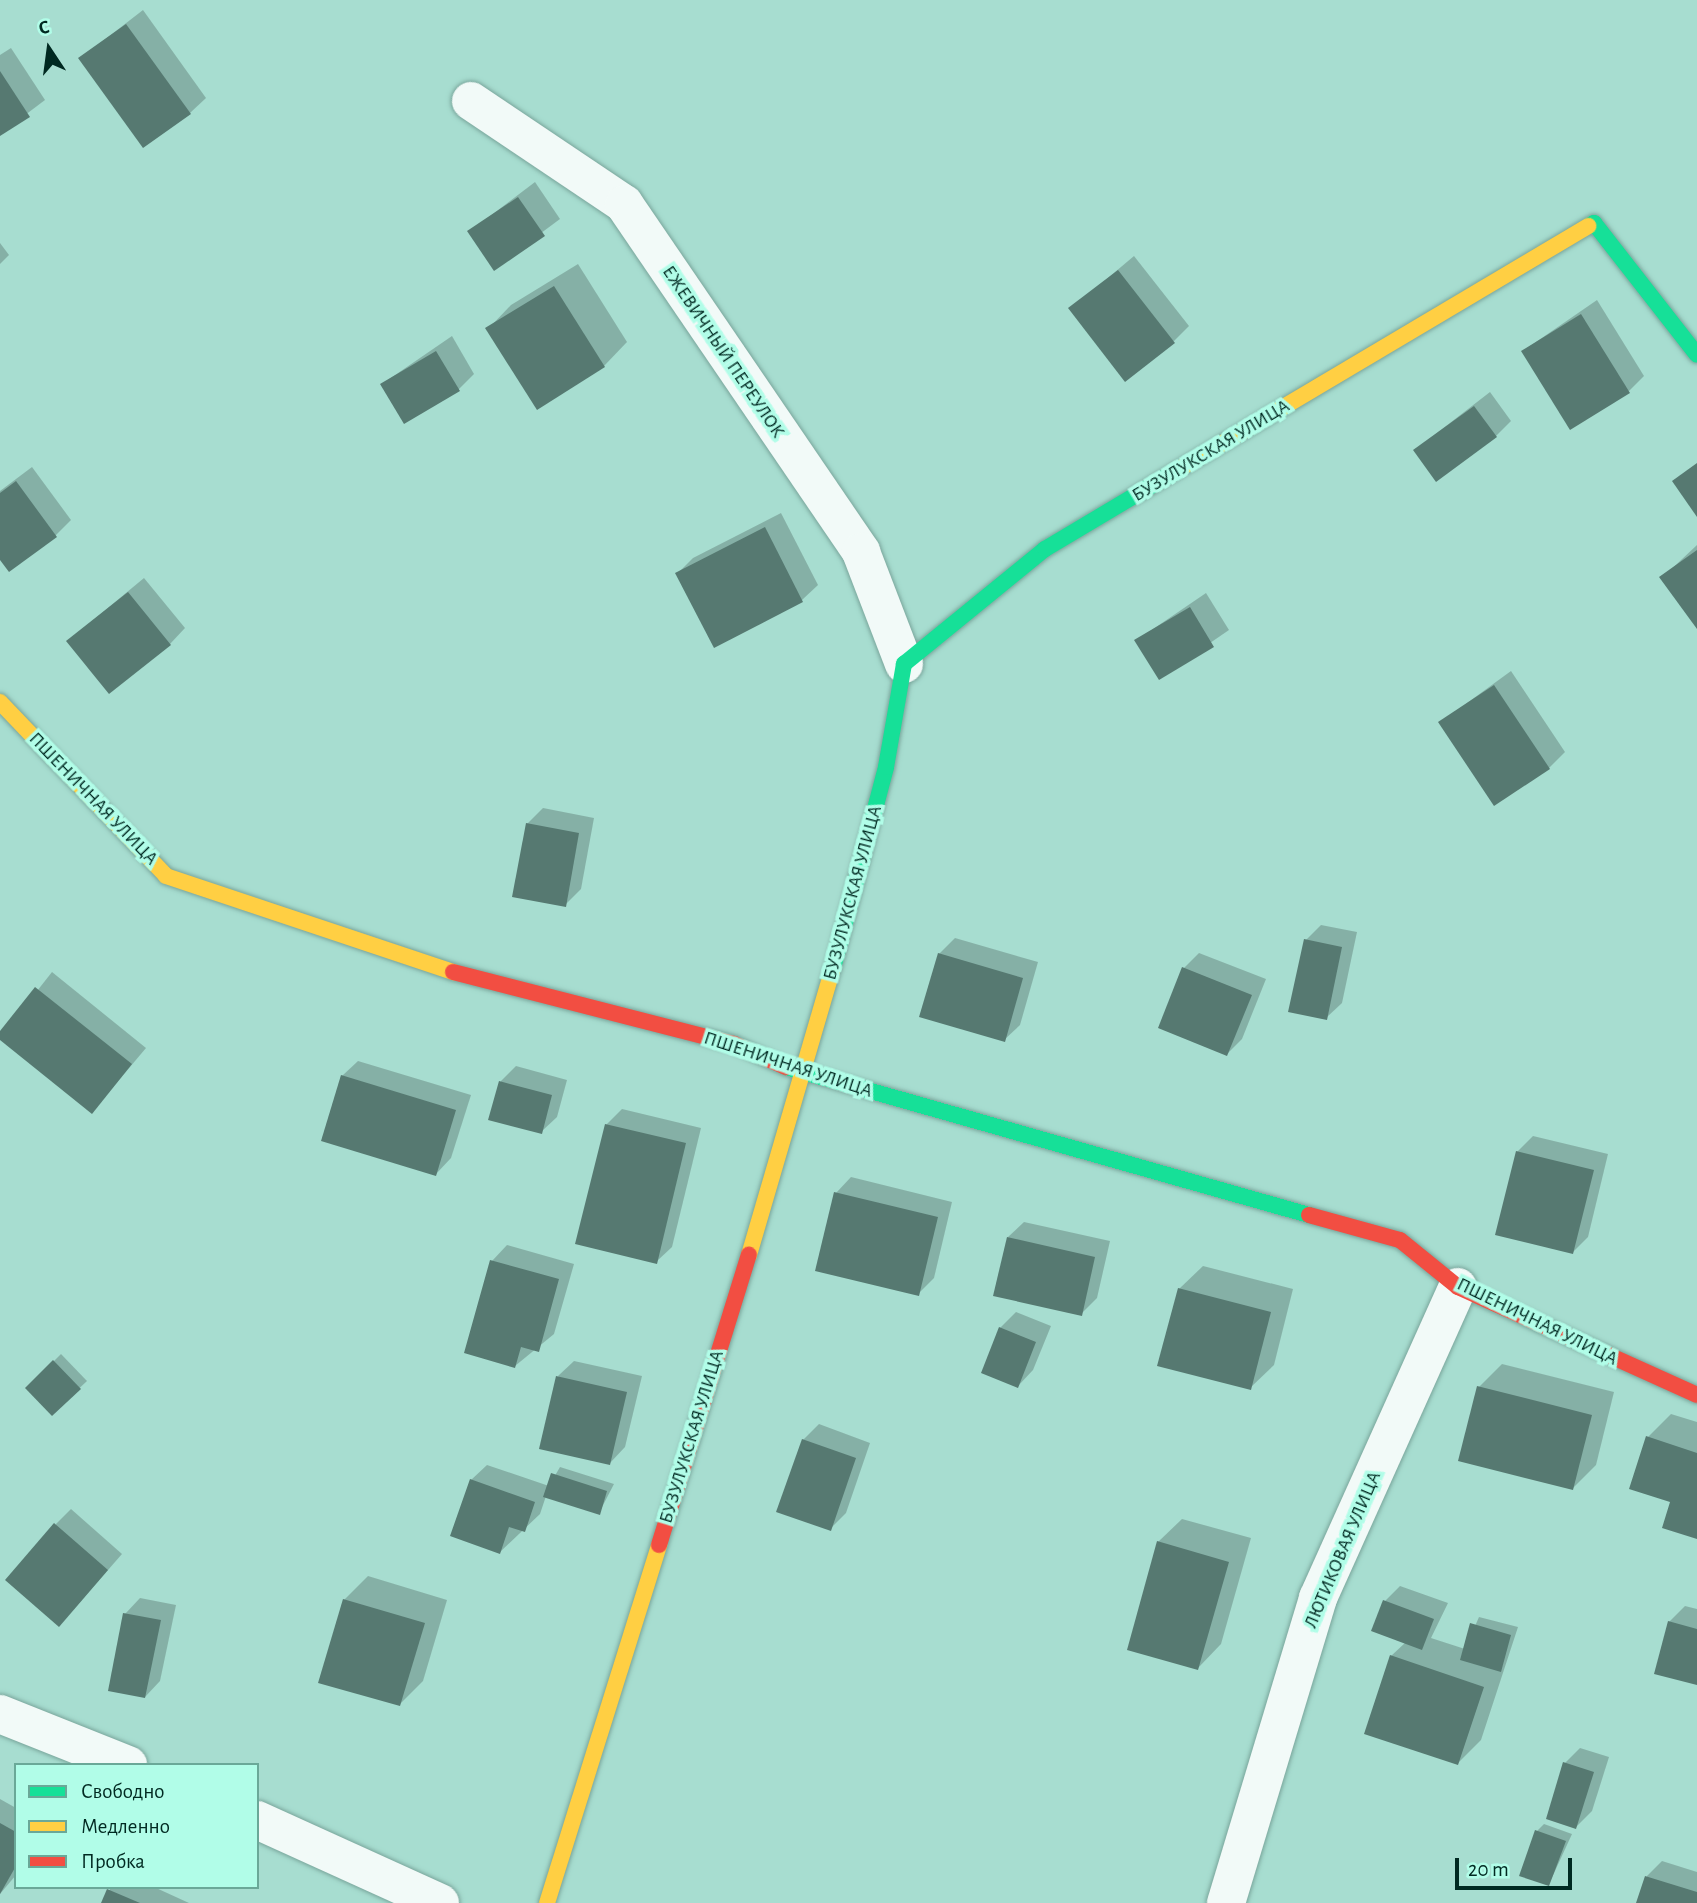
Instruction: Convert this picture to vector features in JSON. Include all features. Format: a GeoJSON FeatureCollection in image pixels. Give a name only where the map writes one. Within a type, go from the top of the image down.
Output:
{"type":"FeatureCollection","features":[{"type":"Feature","properties":{"kind":"street","name":"ЕЖЕВИЧНЫЙ ПЕРЕУЛОК"},"geometry":{"type":"LineString","coordinates":[[471,101],[624,204],[861,552],[904,664]]}},
{"type":"Feature","properties":{"kind":"street","name":"БУЗУЛУКСКАЯ УЛИЦА"},"geometry":{"type":"LineString","coordinates":[[547,1903],[805,1075],[886,767],[904,664],[1045,549],[1594,223],[1697,355]]}},
{"type":"Feature","properties":{"kind":"street","name":"ПШЕНИЧНАЯ УЛИЦА"},"geometry":{"type":"LineString","coordinates":[[0,702],[166,876],[429,966],[734,1044],[805,1075],[1400,1240],[1458,1287],[1697,1395]]}},
{"type":"Feature","properties":{"kind":"street","name":"ЛЮТИКОВАЯ УЛИЦА"},"geometry":{"type":"LineString","coordinates":[[1226,1903],[1318,1598],[1458,1287]]}},
{"type":"Feature","properties":{"kind":"street"},"geometry":{"type":"LineString","coordinates":[[0,1714],[123,1763]]}},
{"type":"Feature","properties":{"kind":"street"},"geometry":{"type":"LineString","coordinates":[[259,1820],[440,1903]]}},
{"type":"Feature","properties":{"kind":"building"},"geometry":{"type":"Polygon","coordinates":[[[126,24],[191,114],[143,148],[78,58],[126,24]]]}},
{"type":"Feature","properties":{"kind":"building"},"geometry":{"type":"Polygon","coordinates":[[[0,71],[30,117],[0,136],[0,71]]]}},
{"type":"Feature","properties":{"kind":"building"},"geometry":{"type":"Polygon","coordinates":[[[518,197],[545,236],[494,271],[467,231],[518,197]]]}},
{"type":"Feature","properties":{"kind":"building"},"geometry":{"type":"Polygon","coordinates":[[[1118,270],[1175,343],[1125,382],[1068,308],[1118,270]]]}},
{"type":"Feature","properties":{"kind":"building"},"geometry":{"type":"Polygon","coordinates":[[[554,286],[605,367],[537,410],[485,328],[554,286]]]}},
{"type":"Feature","properties":{"kind":"building"},"geometry":{"type":"Polygon","coordinates":[[[1581,314],[1630,393],[1570,430],[1521,351],[1581,314]]]}},
{"type":"Feature","properties":{"kind":"building"},"geometry":{"type":"Polygon","coordinates":[[[436,351],[460,391],[404,424],[380,384],[436,351]]]}},
{"type":"Feature","properties":{"kind":"building"},"geometry":{"type":"Polygon","coordinates":[[[1474,406],[1497,437],[1436,482],[1413,450],[1474,406]]]}},
{"type":"Feature","properties":{"kind":"building"},"geometry":{"type":"Polygon","coordinates":[[[1697,463],[1697,517],[1672,481],[1697,463]]]}},
{"type":"Feature","properties":{"kind":"building"},"geometry":{"type":"Polygon","coordinates":[[[16,481],[57,537],[9,572],[0,560],[0,493],[16,481]]]}},
{"type":"Feature","properties":{"kind":"building"},"geometry":{"type":"Polygon","coordinates":[[[765,527],[803,602],[714,648],[675,573],[765,527]]]}},
{"type":"Feature","properties":{"kind":"building"},"geometry":{"type":"Polygon","coordinates":[[[1697,550],[1697,629],[1659,577],[1697,550]]]}},
{"type":"Feature","properties":{"kind":"building"},"geometry":{"type":"Polygon","coordinates":[[[128,592],[171,645],[109,694],[66,641],[128,592]]]}},
{"type":"Feature","properties":{"kind":"building"},"geometry":{"type":"Polygon","coordinates":[[[1190,607],[1214,647],[1159,680],[1134,640],[1190,607]]]}},
{"type":"Feature","properties":{"kind":"building"},"geometry":{"type":"Polygon","coordinates":[[[1494,685],[1550,769],[1494,806],[1438,722],[1494,685]]]}},
{"type":"Feature","properties":{"kind":"building"},"geometry":{"type":"Polygon","coordinates":[[[526,823],[579,833],[566,907],[512,897],[526,823]]]}},
{"type":"Feature","properties":{"kind":"building"},"geometry":{"type":"Polygon","coordinates":[[[1304,939],[1342,947],[1327,1020],[1288,1012],[1304,939]]]}},
{"type":"Feature","properties":{"kind":"building"},"geometry":{"type":"Polygon","coordinates":[[[938,953],[1023,978],[1005,1042],[919,1017],[938,953]]]}},
{"type":"Feature","properties":{"kind":"building"},"geometry":{"type":"Polygon","coordinates":[[[1182,967],[1252,995],[1227,1056],[1158,1028],[1182,967]]]}},
{"type":"Feature","properties":{"kind":"building"},"geometry":{"type":"Polygon","coordinates":[[[35,987],[132,1064],[92,1114],[0,1040],[0,1031],[35,987]]]}},
{"type":"Feature","properties":{"kind":"building"},"geometry":{"type":"Polygon","coordinates":[[[341,1075],[456,1110],[436,1176],[321,1141],[341,1075]]]}},
{"type":"Feature","properties":{"kind":"building"},"geometry":{"type":"Polygon","coordinates":[[[499,1081],[552,1095],[542,1134],[488,1120],[499,1081]]]}},
{"type":"Feature","properties":{"kind":"building"},"geometry":{"type":"Polygon","coordinates":[[[605,1124],[686,1143],[657,1264],[575,1244],[605,1124]]]}},
{"type":"Feature","properties":{"kind":"building"},"geometry":{"type":"Polygon","coordinates":[[[1516,1151],[1594,1170],[1573,1254],[1495,1235],[1516,1151]]]}},
{"type":"Feature","properties":{"kind":"building"},"geometry":{"type":"Polygon","coordinates":[[[834,1192],[938,1217],[919,1296],[815,1271],[834,1192]]]}},
{"type":"Feature","properties":{"kind":"building"},"geometry":{"type":"Polygon","coordinates":[[[1007,1237],[1095,1257],[1082,1316],[993,1296],[1007,1237]]]}},
{"type":"Feature","properties":{"kind":"building"},"geometry":{"type":"Polygon","coordinates":[[[490,1260],[559,1279],[539,1352],[521,1347],[515,1368],[464,1353],[490,1260]]]}},
{"type":"Feature","properties":{"kind":"building"},"geometry":{"type":"Polygon","coordinates":[[[1178,1288],[1271,1312],[1251,1390],[1157,1366],[1178,1288]]]}},
{"type":"Feature","properties":{"kind":"building"},"geometry":{"type":"Polygon","coordinates":[[[999,1327],[1036,1342],[1018,1388],[981,1373],[999,1327]]]}},
{"type":"Feature","properties":{"kind":"building"},"geometry":{"type":"Polygon","coordinates":[[[53,1360],[81,1389],[52,1416],[25,1388],[53,1360]]]}},
{"type":"Feature","properties":{"kind":"building"},"geometry":{"type":"Polygon","coordinates":[[[556,1376],[627,1392],[610,1465],[539,1449],[556,1376]]]}},
{"type":"Feature","properties":{"kind":"building"},"geometry":{"type":"Polygon","coordinates":[[[1477,1386],[1592,1415],[1573,1490],[1458,1461],[1477,1386]]]}},
{"type":"Feature","properties":{"kind":"building"},"geometry":{"type":"Polygon","coordinates":[[[1646,1436],[1697,1453],[1697,1539],[1662,1528],[1670,1502],[1629,1489],[1646,1436]]]}},
{"type":"Feature","properties":{"kind":"building"},"geometry":{"type":"Polygon","coordinates":[[[802,1439],[856,1458],[831,1531],[776,1512],[802,1439]]]}},
{"type":"Feature","properties":{"kind":"building"},"geometry":{"type":"Polygon","coordinates":[[[551,1473],[607,1491],[600,1515],[543,1497],[551,1473]]]}},
{"type":"Feature","properties":{"kind":"building"},"geometry":{"type":"Polygon","coordinates":[[[470,1479],[535,1502],[525,1532],[509,1527],[500,1554],[450,1536],[470,1479]]]}},
{"type":"Feature","properties":{"kind":"building"},"geometry":{"type":"Polygon","coordinates":[[[54,1523],[108,1570],[59,1627],[5,1580],[54,1523]]]}},
{"type":"Feature","properties":{"kind":"building"},"geometry":{"type":"Polygon","coordinates":[[[1157,1541],[1229,1562],[1198,1670],[1127,1650],[1157,1541]]]}},
{"type":"Feature","properties":{"kind":"building"},"geometry":{"type":"Polygon","coordinates":[[[343,1599],[425,1623],[400,1706],[318,1683],[343,1599]]]}},
{"type":"Feature","properties":{"kind":"building"},"geometry":{"type":"Polygon","coordinates":[[[1383,1600],[1434,1619],[1422,1650],[1371,1631],[1383,1600]]]}},
{"type":"Feature","properties":{"kind":"building"},"geometry":{"type":"Polygon","coordinates":[[[123,1613],[161,1620],[145,1698],[108,1691],[123,1613]]]}},
{"type":"Feature","properties":{"kind":"building"},"geometry":{"type":"Polygon","coordinates":[[[1668,1621],[1697,1629],[1697,1685],[1654,1674],[1668,1621]]]}},
{"type":"Feature","properties":{"kind":"building"},"geometry":{"type":"Polygon","coordinates":[[[1470,1623],[1511,1635],[1501,1672],[1460,1660],[1470,1623]]]}},
{"type":"Feature","properties":{"kind":"building"},"geometry":{"type":"Polygon","coordinates":[[[1390,1655],[1484,1687],[1458,1765],[1364,1734],[1390,1655]]]}},
{"type":"Feature","properties":{"kind":"building"},"geometry":{"type":"Polygon","coordinates":[[[1563,1762],[1594,1772],[1576,1829],[1546,1819],[1563,1762]]]}},
{"type":"Feature","properties":{"kind":"building"},"geometry":{"type":"Polygon","coordinates":[[[0,1823],[14,1831],[14,1870],[0,1894],[0,1823]]]}},
{"type":"Feature","properties":{"kind":"building"},"geometry":{"type":"Polygon","coordinates":[[[1535,1830],[1566,1841],[1549,1886],[1519,1876],[1535,1830]]]}},
{"type":"Feature","properties":{"kind":"building"},"geometry":{"type":"Polygon","coordinates":[[[1645,1876],[1697,1892],[1697,1903],[1636,1903],[1645,1876]]]}},
{"type":"Feature","properties":{"kind":"building"},"geometry":{"type":"Polygon","coordinates":[[[107,1889],[140,1903],[101,1903],[107,1889]]]}},
{"type":"Feature","properties":{"kind":"traffic: fast"},"geometry":{"type":"LineString","coordinates":[[1589,226],[1594,223],[1697,355]]}},
{"type":"Feature","properties":{"kind":"traffic: fast"},"geometry":{"type":"LineString","coordinates":[[833,968],[886,767],[904,664],[1045,549],[1174,472]]}},
{"type":"Feature","properties":{"kind":"traffic: fast"},"geometry":{"type":"LineString","coordinates":[[786,1067],[1309,1215]]}},
{"type":"Feature","properties":{"kind":"traffic: slow"},"geometry":{"type":"LineString","coordinates":[[1174,472],[1589,226]]}},
{"type":"Feature","properties":{"kind":"traffic: slow"},"geometry":{"type":"LineString","coordinates":[[0,702],[166,876],[453,972]]}},
{"type":"Feature","properties":{"kind":"traffic: slow"},"geometry":{"type":"LineString","coordinates":[[749,1255],[833,968]]}},
{"type":"Feature","properties":{"kind":"traffic: slow"},"geometry":{"type":"LineString","coordinates":[[547,1903],[659,1545]]}},
{"type":"Feature","properties":{"kind":"traffic: jam"},"geometry":{"type":"LineString","coordinates":[[453,972],[734,1044],[786,1067]]}},
{"type":"Feature","properties":{"kind":"traffic: jam"},"geometry":{"type":"LineString","coordinates":[[1309,1215],[1400,1240],[1458,1287],[1697,1395]]}},
{"type":"Feature","properties":{"kind":"traffic: jam"},"geometry":{"type":"LineString","coordinates":[[659,1545],[749,1255]]}}]}
